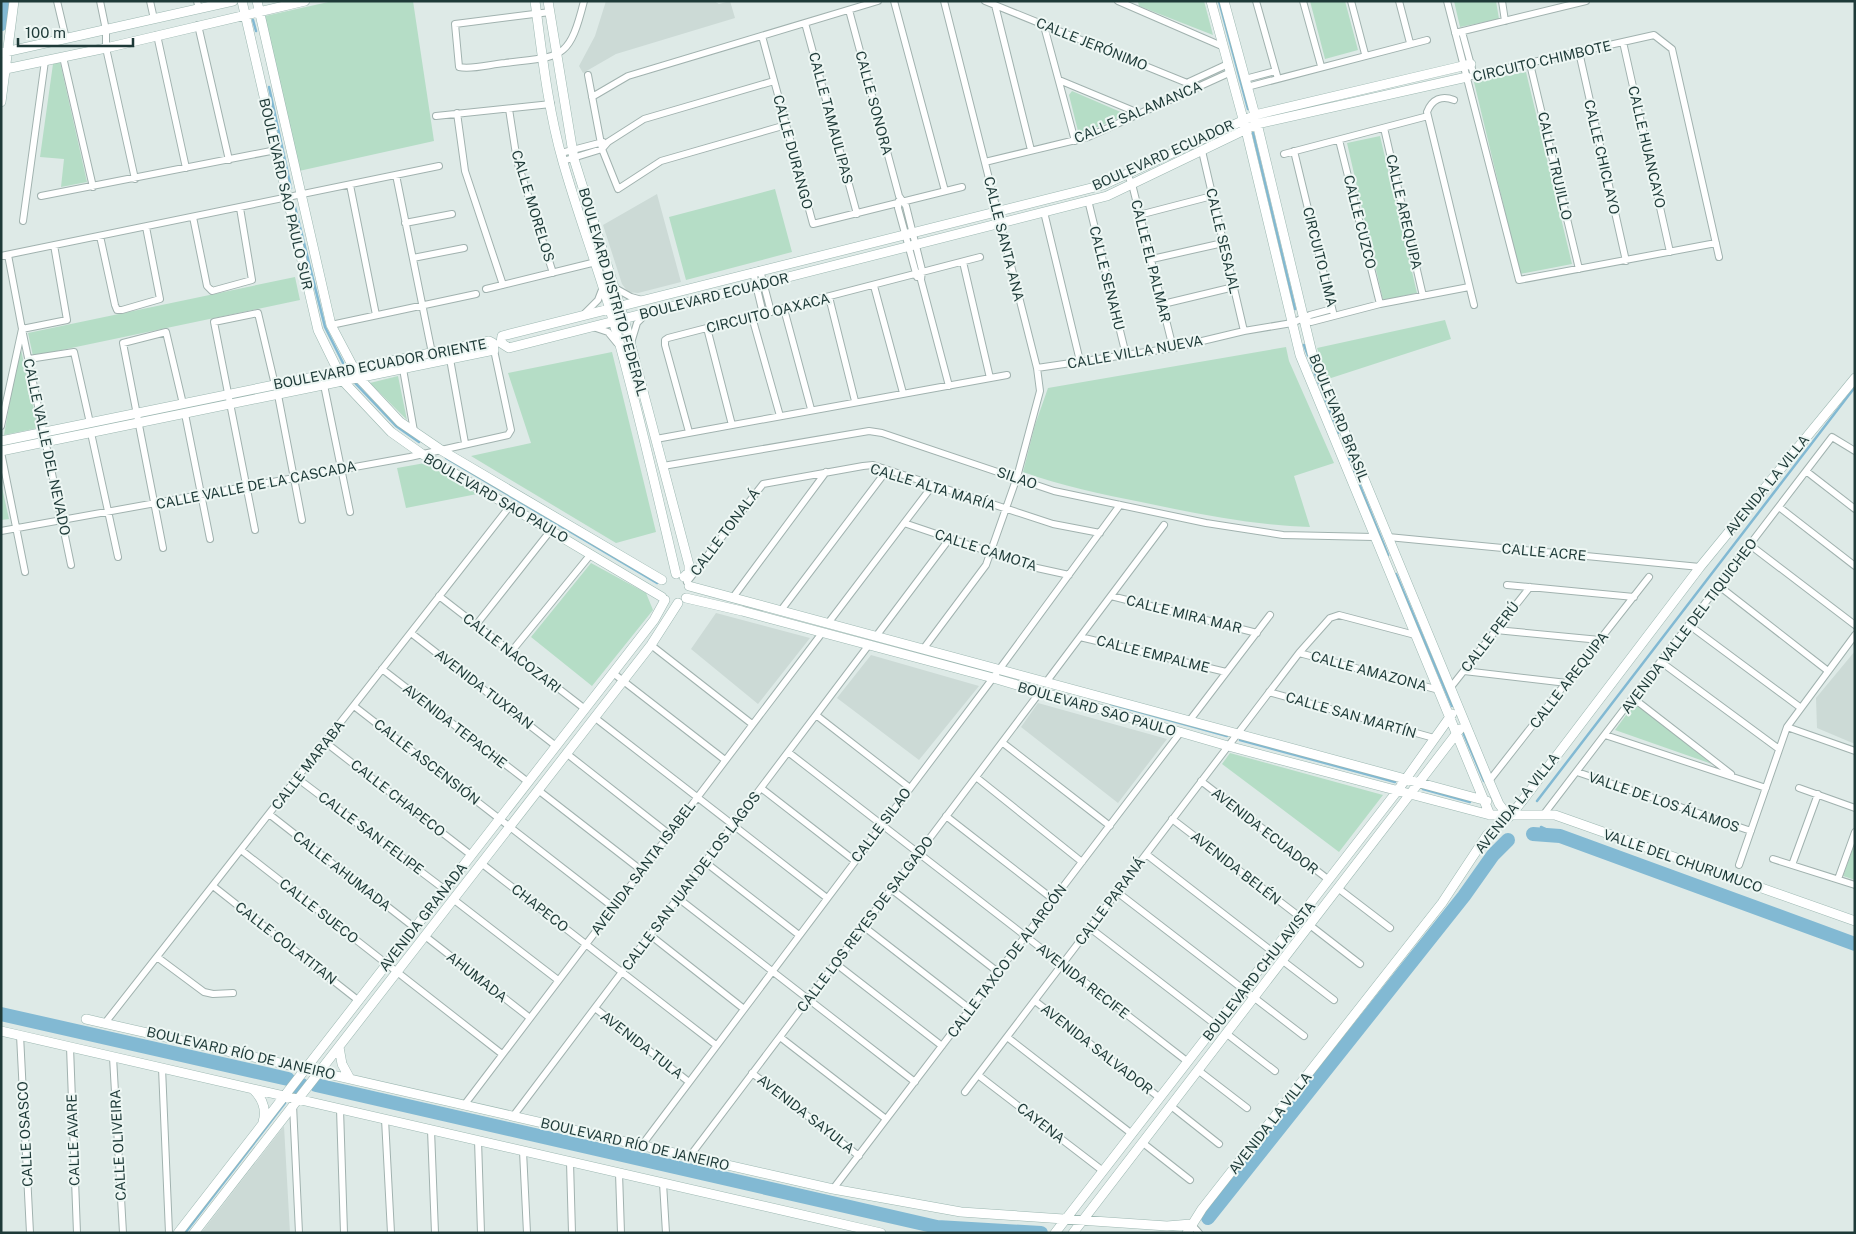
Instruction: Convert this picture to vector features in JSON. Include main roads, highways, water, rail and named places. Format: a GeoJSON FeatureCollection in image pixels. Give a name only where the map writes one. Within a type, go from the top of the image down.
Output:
{"type":"FeatureCollection","features":[{"type":"Feature","properties":{"kind":"waterway"},"geometry":{"type":"LineString","coordinates":[[1,24],[2,1]]}},
{"type":"Feature","properties":{"kind":"waterway"},"geometry":{"type":"LineString","coordinates":[[1219,1],[1248,109]]}},
{"type":"Feature","properties":{"kind":"waterway"},"geometry":{"type":"LineString","coordinates":[[253,20],[256,31]]}},
{"type":"Feature","properties":{"kind":"waterway"},"geometry":{"type":"LineString","coordinates":[[269,87],[291,188]]}},
{"type":"Feature","properties":{"kind":"waterway"},"geometry":{"type":"LineString","coordinates":[[1253,133],[1295,309]]}},
{"type":"Feature","properties":{"kind":"waterway"},"geometry":{"type":"LineString","coordinates":[[294,203],[325,327],[343,363]]}},
{"type":"Feature","properties":{"kind":"waterway"},"geometry":{"type":"LineString","coordinates":[[1304,345],[1338,433]]}},
{"type":"Feature","properties":{"kind":"waterway"},"geometry":{"type":"LineString","coordinates":[[355,383],[396,426],[419,442]]}},
{"type":"Feature","properties":{"kind":"waterway"},"geometry":{"type":"LineString","coordinates":[[1537,801],[1855,387]]}},
{"type":"Feature","properties":{"kind":"waterway"},"geometry":{"type":"LineString","coordinates":[[1347,454],[1388,555]]}},
{"type":"Feature","properties":{"kind":"waterway"},"geometry":{"type":"LineString","coordinates":[[446,458],[657,583]]}},
{"type":"Feature","properties":{"kind":"waterway"},"geometry":{"type":"LineString","coordinates":[[1396,574],[1452,706]]}},
{"type":"Feature","properties":{"kind":"waterway"},"geometry":{"type":"LineString","coordinates":[[1111,704],[1227,736]]}},
{"type":"Feature","properties":{"kind":"waterway"},"geometry":{"type":"LineString","coordinates":[[1463,732],[1484,781]]}},
{"type":"Feature","properties":{"kind":"waterway"},"geometry":{"type":"LineString","coordinates":[[1240,740],[1395,782]]}},
{"type":"Feature","properties":{"kind":"waterway"},"geometry":{"type":"LineString","coordinates":[[1423,789],[1470,802]]}},
{"type":"Feature","properties":{"kind":"waterway"},"geometry":{"type":"LineString","coordinates":[[1541,827],[1560,836]]}},
{"type":"Feature","properties":{"kind":"waterway"},"geometry":{"type":"LineString","coordinates":[[1533,834],[1560,836],[1855,944]]}},
{"type":"Feature","properties":{"kind":"waterway"},"geometry":{"type":"LineString","coordinates":[[1208,1218],[1464,896],[1493,855],[1508,840]]}},
{"type":"Feature","properties":{"kind":"waterway"},"geometry":{"type":"LineString","coordinates":[[1,1014],[288,1079]]}},
{"type":"Feature","properties":{"kind":"waterway"},"geometry":{"type":"LineString","coordinates":[[297,1084],[298,1088],[302,1085]]}},
{"type":"Feature","properties":{"kind":"waterway"},"geometry":{"type":"LineString","coordinates":[[316,1085],[937,1227],[1041,1233]]}},
{"type":"Feature","properties":{"kind":"waterway"},"geometry":{"type":"LineString","coordinates":[[185,1233],[285,1103]]}}]}
